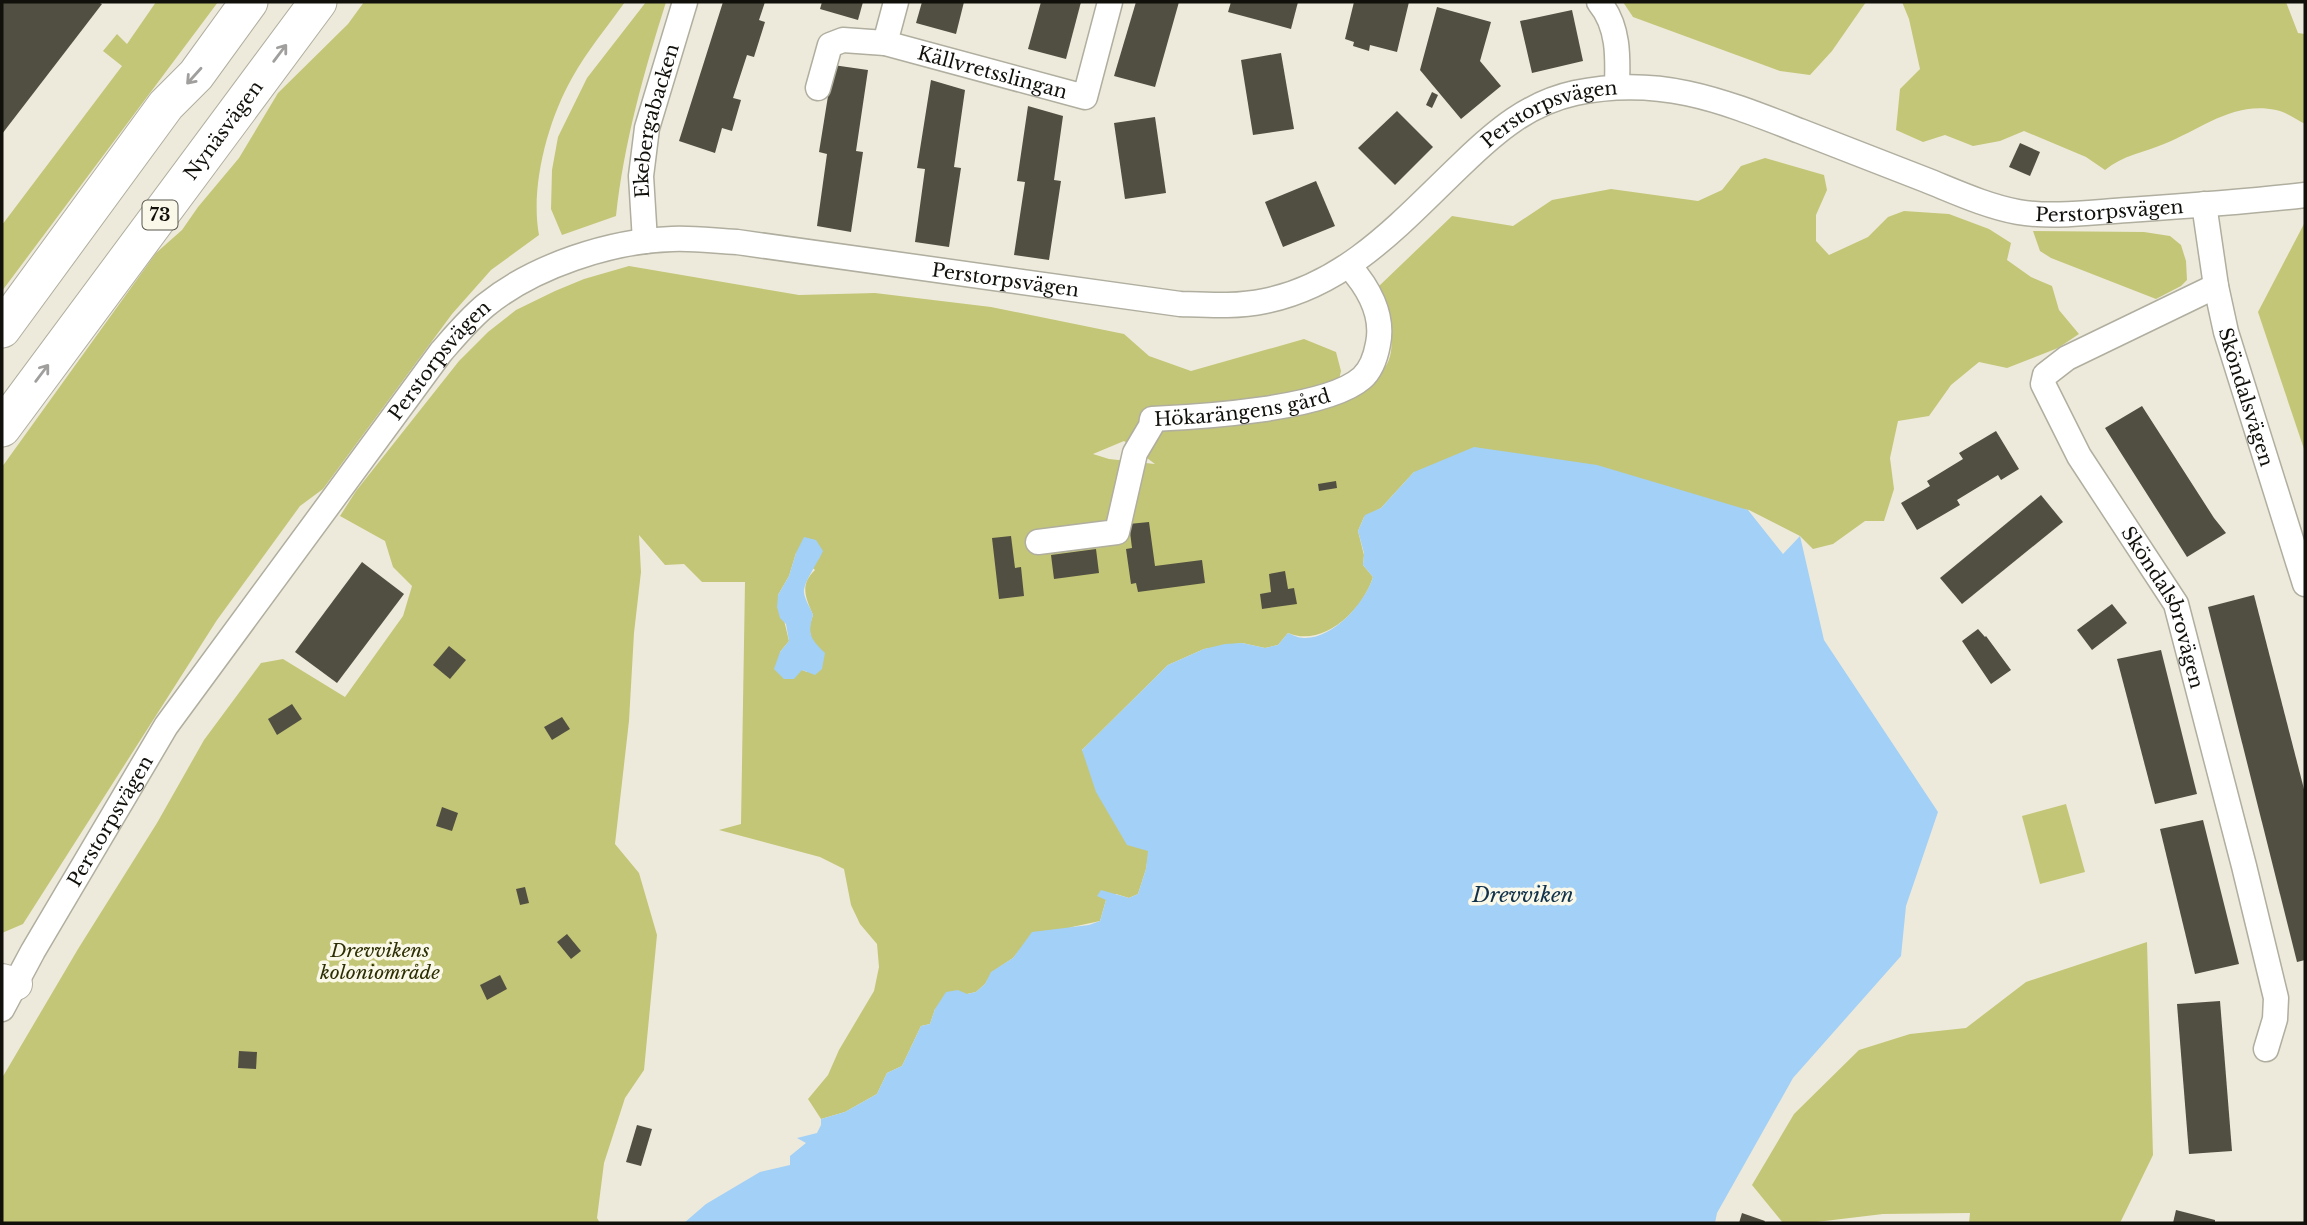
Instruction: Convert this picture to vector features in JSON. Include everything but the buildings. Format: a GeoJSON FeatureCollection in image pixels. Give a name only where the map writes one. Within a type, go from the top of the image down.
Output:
{"type":"FeatureCollection","features":[{"type":"Feature","properties":{"kind":"highway"},"geometry":{"type":"LineString","coordinates":[[2,329],[166,105],[197,75],[249,2]]}},
{"type":"Feature","properties":{"kind":"highway","name":"Nynäsvägen"},"geometry":{"type":"LineString","coordinates":[[2,428],[318,2]]}},
{"type":"Feature","properties":{"kind":"highway"},"geometry":{"type":"LineString","coordinates":[[2,314],[57,252]]}},
{"type":"Feature","properties":{"kind":"street","name":"Ekebergabacken"},"geometry":{"type":"LineString","coordinates":[[645,242],[640,176],[647,128],[685,2]]}},
{"type":"Feature","properties":{"kind":"street"},"geometry":{"type":"LineString","coordinates":[[885,43],[896,2]]}},
{"type":"Feature","properties":{"kind":"street","name":"Källvretsslingan"},"geometry":{"type":"LineString","coordinates":[[818,88],[830,45],[843,40],[885,43],[1085,97],[1110,2]]}},
{"type":"Feature","properties":{"kind":"street"},"geometry":{"type":"LineString","coordinates":[[1599,2],[1609,16],[1615,34],[1617,87]]}},
{"type":"Feature","properties":{"kind":"street","name":"Perstorpsvägen"},"geometry":{"type":"LineString","coordinates":[[6,993],[166,726],[441,352],[486,306],[518,283],[606,248],[685,239],[737,243],[1191,305],[1224,306],[1263,302],[1314,285],[1349,266],[1390,235],[1480,147],[1532,108],[1578,92],[1617,87],[1661,88],[1702,95],[1975,200],[2020,212],[2085,213],[2305,195]]}},
{"type":"Feature","properties":{"kind":"street","name":"Sköndalsvägen"},"geometry":{"type":"LineString","coordinates":[[2204,204],[2226,332],[2305,584]]}},
{"type":"Feature","properties":{"kind":"street","name":"Hökarängens gård"},"geometry":{"type":"LineString","coordinates":[[1038,542],[1117,532],[1135,453],[1151,426],[1152,419],[1200,417],[1291,405],[1335,393],[1363,377],[1376,355],[1380,335],[1372,296],[1349,266]]}},
{"type":"Feature","properties":{"kind":"street","name":"Sköndalsbrovägen"},"geometry":{"type":"LineString","coordinates":[[2216,286],[2067,358],[2045,375],[2043,384],[2079,456],[2176,604],[2276,999],[2275,1019],[2266,1049]]}},
{"type":"Feature","properties":{"kind":"green space"},"geometry":{"type":"Polygon","coordinates":[[[156,2],[218,2],[2,291],[2,225],[122,66],[103,51],[117,34],[127,44],[156,2]]]}},
{"type":"Feature","properties":{"kind":"green space"},"geometry":{"type":"Polygon","coordinates":[[[364,2],[625,2],[578,68],[555,114],[539,175],[539,235],[491,270],[452,314],[323,489],[300,506],[217,620],[23,924],[2,933],[2,467],[156,253],[182,230],[239,158],[278,93],[348,24],[364,2]]]}},
{"type":"Feature","properties":{"kind":"green space"},"geometry":{"type":"Polygon","coordinates":[[[646,2],[666,2],[636,108],[624,161],[616,216],[562,235],[551,209],[552,170],[558,137],[587,78],[646,2]]]}},
{"type":"Feature","properties":{"kind":"green space"},"geometry":{"type":"Polygon","coordinates":[[[1623,2],[1866,2],[1832,51],[1810,75],[1780,71],[1633,17],[1623,2]]]}},
{"type":"Feature","properties":{"kind":"green space"},"geometry":{"type":"Polygon","coordinates":[[[1902,2],[2286,2],[2298,33],[2305,34],[2305,124],[2276,110],[2246,109],[2218,118],[2164,144],[2126,158],[2105,170],[2086,157],[2024,131],[2000,141],[1973,146],[1945,135],[1923,142],[1896,130],[1900,89],[1920,69],[1909,19],[1902,2]]]}},
{"type":"Feature","properties":{"kind":"green space","name":"Drevvikens koloniområde"},"geometry":{"type":"Polygon","coordinates":[[[1765,158],[1824,175],[1827,190],[1816,215],[1816,241],[1829,255],[1868,237],[1888,217],[1904,211],[1949,214],[1989,229],[2011,243],[2007,260],[2031,277],[2052,286],[2059,310],[2079,334],[2058,348],[2007,368],[1979,362],[1951,385],[1929,416],[1898,421],[1890,458],[1894,489],[1884,521],[1865,521],[1833,544],[1813,549],[1800,536],[1749,510],[1414,472],[1381,508],[1364,517],[1358,531],[1364,555],[1363,565],[1373,577],[1360,602],[1340,623],[1315,635],[1288,633],[1278,645],[1265,648],[1242,643],[1204,649],[1168,665],[1082,750],[1149,850],[1138,894],[1129,898],[1116,894],[1106,900],[1100,921],[1072,927],[1022,947],[1013,958],[992,972],[976,992],[935,1009],[930,1024],[921,1026],[902,1066],[887,1073],[877,1094],[845,1112],[821,1119],[808,1099],[828,1075],[839,1050],[874,991],[879,967],[877,944],[860,924],[851,905],[844,869],[820,857],[719,830],[741,824],[745,582],[702,582],[684,564],[665,565],[639,535],[641,572],[629,721],[615,844],[639,873],[657,935],[644,1070],[625,1098],[604,1163],[597,1218],[600,1223],[2,1223],[2,1078],[157,823],[204,740],[261,663],[283,659],[345,697],[403,616],[412,586],[393,567],[385,541],[340,516],[356,491],[459,361],[488,332],[516,310],[584,279],[629,266],[799,295],[875,293],[991,307],[1124,334],[1149,356],[1191,371],[1304,339],[1336,352],[1341,371],[1335,397],[1374,378],[1386,366],[1392,345],[1391,332],[1378,287],[1452,216],[1513,226],[1552,200],[1611,189],[1698,201],[1722,190],[1741,166],[1765,158]],[[1124,441],[1093,454],[1109,459],[1155,464],[1124,441]],[[796,553],[789,576],[778,595],[789,641],[780,652],[807,672],[812,640],[809,628],[813,615],[805,586],[815,570],[796,553]]]}},
{"type":"Feature","properties":{"kind":"green space"},"geometry":{"type":"Polygon","coordinates":[[[2305,222],[2305,452],[2258,312],[2305,222]]]}},
{"type":"Feature","properties":{"kind":"green space"},"geometry":{"type":"Polygon","coordinates":[[[2033,231],[2144,232],[2170,236],[2181,245],[2186,261],[2187,280],[2156,299],[2051,258],[2040,251],[2033,231]]]}},
{"type":"Feature","properties":{"kind":"green space"},"geometry":{"type":"Polygon","coordinates":[[[2066,804],[2085,872],[2040,884],[2022,816],[2066,804]]]}},
{"type":"Feature","properties":{"kind":"green space"},"geometry":{"type":"Polygon","coordinates":[[[2147,942],[2153,1155],[2120,1223],[1969,1223],[1970,1213],[1883,1214],[1808,1223],[1783,1223],[1752,1185],[1794,1114],[1859,1050],[1910,1034],[1966,1028],[2026,982],[2147,942]]]}},
{"type":"Feature","properties":{"kind":"water","name":"Drevviken"},"geometry":{"type":"Polygon","coordinates":[[[1474,447],[1597,465],[1748,510],[1783,554],[1800,536],[1824,640],[1938,812],[1906,906],[1901,956],[1793,1078],[1717,1213],[1715,1223],[684,1223],[706,1204],[760,1172],[790,1165],[790,1156],[806,1143],[797,1138],[817,1133],[821,1119],[845,1112],[877,1094],[887,1073],[902,1066],[921,1026],[930,1024],[935,1009],[946,992],[976,992],[985,984],[991,972],[1013,958],[1032,932],[1089,925],[1100,921],[1106,900],[1097,896],[1101,890],[1129,898],[1138,894],[1146,869],[1148,851],[1127,845],[1096,792],[1082,750],[1168,665],[1204,649],[1225,644],[1242,643],[1265,648],[1278,645],[1288,633],[1302,638],[1315,637],[1336,626],[1363,598],[1373,577],[1363,565],[1364,553],[1358,531],[1365,515],[1381,508],[1414,472],[1474,447]]]}},
{"type":"Feature","properties":{"kind":"water"},"geometry":{"type":"Polygon","coordinates":[[[804,537],[816,540],[823,551],[808,578],[804,593],[813,615],[810,627],[812,636],[825,653],[822,669],[815,675],[802,670],[794,679],[784,679],[774,669],[780,652],[789,641],[786,624],[780,618],[777,607],[778,595],[789,576],[804,537]]]}}]}
